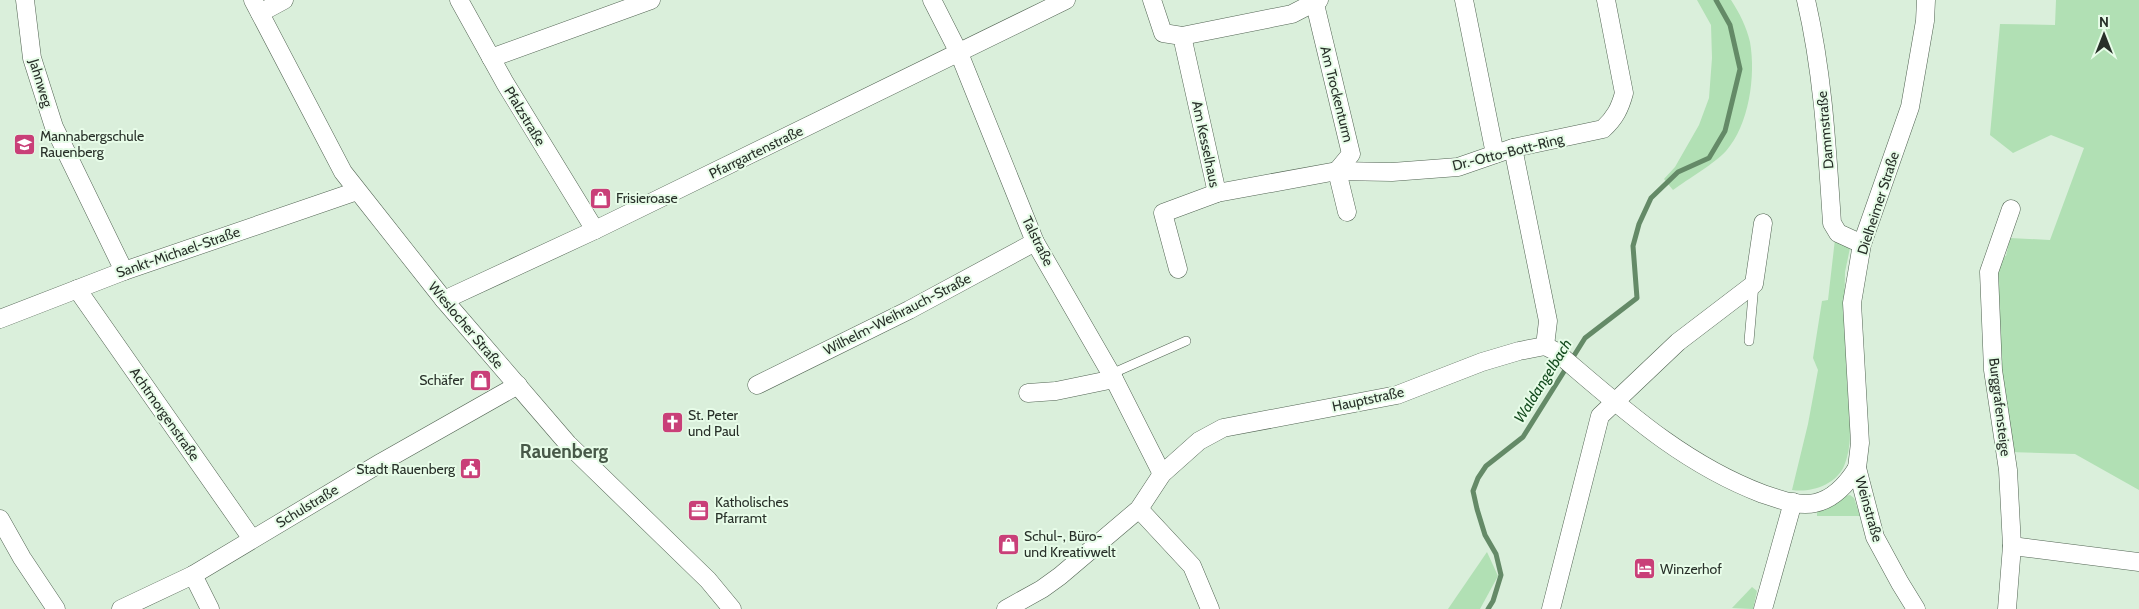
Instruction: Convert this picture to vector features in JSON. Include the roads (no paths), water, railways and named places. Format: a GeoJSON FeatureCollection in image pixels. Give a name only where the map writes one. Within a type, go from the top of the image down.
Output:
{"type":"FeatureCollection","features":[{"type":"Feature","properties":{"kind":"street","name":"Jahnweg"},"geometry":{"type":"LineString","coordinates":[[24,0],[32,58],[54,127],[124,271]]}},
{"type":"Feature","properties":{"kind":"street"},"geometry":{"type":"LineString","coordinates":[[256,6],[284,0]]}},
{"type":"Feature","properties":{"kind":"street","name":"Pfalzstraße"},"geometry":{"type":"LineString","coordinates":[[458,0],[595,230]]}},
{"type":"Feature","properties":{"kind":"street"},"geometry":{"type":"LineString","coordinates":[[491,58],[651,0]]}},
{"type":"Feature","properties":{"kind":"street","name":"Talstraße"},"geometry":{"type":"LineString","coordinates":[[932,0],[959,53],[1036,242],[1113,376],[1162,474]]}},
{"type":"Feature","properties":{"kind":"street","name":"Pfarrgartenstraße"},"geometry":{"type":"LineString","coordinates":[[444,300],[595,230],[1066,0]]}},
{"type":"Feature","properties":{"kind":"street"},"geometry":{"type":"LineString","coordinates":[[1152,0],[1163,33],[1182,36],[1292,14],[1316,1]]}},
{"type":"Feature","properties":{"kind":"street"},"geometry":{"type":"LineString","coordinates":[[1464,0],[1495,154]]}},
{"type":"Feature","properties":{"kind":"street","name":"Dr.-Otto-Bott-Ring"},"geometry":{"type":"LineString","coordinates":[[1217,193],[1338,171],[1392,172],[1458,167],[1513,148],[1592,132],[1603,128],[1613,120],[1620,108],[1624,93],[1606,0]]}},
{"type":"Feature","properties":{"kind":"street","name":"Dammstraße"},"geometry":{"type":"LineString","coordinates":[[1806,0],[1820,80],[1832,223],[1838,233],[1862,244]]}},
{"type":"Feature","properties":{"kind":"street","name":"Dielheimer Straße"},"geometry":{"type":"LineString","coordinates":[[1857,468],[1860,443],[1852,303],[1862,244],[1910,107],[1925,21],[1926,0]]}},
{"type":"Feature","properties":{"kind":"street","name":"Am Trockenturm"},"geometry":{"type":"LineString","coordinates":[[1316,1],[1351,154],[1338,171]]}},
{"type":"Feature","properties":{"kind":"street","name":"Wieslocher Straße"},"geometry":{"type":"LineString","coordinates":[[256,6],[343,172],[357,191],[444,300],[568,444],[708,580],[732,609]]}},
{"type":"Feature","properties":{"kind":"street","name":"Am Kesselhaus"},"geometry":{"type":"LineString","coordinates":[[1178,268],[1163,213],[1217,193],[1182,36]]}},
{"type":"Feature","properties":{"kind":"street"},"geometry":{"type":"LineString","coordinates":[[1513,148],[1548,321],[1550,348],[1613,402]]}},
{"type":"Feature","properties":{"kind":"street"},"geometry":{"type":"LineString","coordinates":[[1338,171],[1347,212]]}},
{"type":"Feature","properties":{"kind":"street","name":"Sankt-Michael-Straße"},"geometry":{"type":"LineString","coordinates":[[0,319],[124,271],[357,191]]}},
{"type":"Feature","properties":{"kind":"street","name":"Burggrafensteige"},"geometry":{"type":"LineString","coordinates":[[2007,609],[2012,546],[2008,470],[1993,370],[1989,272],[2012,209]]}},
{"type":"Feature","properties":{"kind":"street"},"geometry":{"type":"LineString","coordinates":[[1551,609],[1600,416],[1678,342],[1754,284],[1763,223]]}},
{"type":"Feature","properties":{"kind":"street","name":"Wilhelm-Weihrauch-Straße"},"geometry":{"type":"LineString","coordinates":[[757,385],[909,310],[1036,242]]}},
{"type":"Feature","properties":{"kind":"street","name":"Achtmorgenstraße"},"geometry":{"type":"LineString","coordinates":[[77,289],[252,539]]}},
{"type":"Feature","properties":{"kind":"street","name":"Hauptstraße"},"geometry":{"type":"LineString","coordinates":[[1006,609],[1042,589],[1060,576],[1139,509],[1162,474],[1199,441],[1223,428],[1397,395],[1482,362],[1519,351],[1550,348]]}},
{"type":"Feature","properties":{"kind":"street"},"geometry":{"type":"LineString","coordinates":[[1028,393],[1056,391],[1113,376]]}},
{"type":"Feature","properties":{"kind":"street","name":"Schulstraße"},"geometry":{"type":"LineString","coordinates":[[121,609],[193,575],[382,462],[518,385]]}},
{"type":"Feature","properties":{"kind":"street","name":"Weinstraße"},"geometry":{"type":"LineString","coordinates":[[1613,402],[1687,457],[1733,482],[1774,498],[1813,504],[1824,500],[1847,484],[1857,468]]}},
{"type":"Feature","properties":{"kind":"street","name":"Weinstraße"},"geometry":{"type":"LineString","coordinates":[[1857,468],[1875,537],[1916,609]]}},
{"type":"Feature","properties":{"kind":"street"},"geometry":{"type":"LineString","coordinates":[[1763,609],[1793,502]]}},
{"type":"Feature","properties":{"kind":"street"},"geometry":{"type":"LineString","coordinates":[[1139,509],[1192,566],[1210,609]]}},
{"type":"Feature","properties":{"kind":"street"},"geometry":{"type":"LineString","coordinates":[[0,519],[22,558],[56,609]]}},
{"type":"Feature","properties":{"kind":"street"},"geometry":{"type":"LineString","coordinates":[[2012,546],[2139,562]]}},
{"type":"Feature","properties":{"kind":"street"},"geometry":{"type":"LineString","coordinates":[[193,575],[210,609]]}},
{"type":"Feature","properties":{"kind":"lane"},"geometry":{"type":"LineString","coordinates":[[1749,341],[1754,284]]}},
{"type":"Feature","properties":{"kind":"lane"},"geometry":{"type":"LineString","coordinates":[[1113,376],[1186,341]]}},
{"type":"Feature","properties":{"kind":"waterway","name":"Waldangelbach"},"geometry":{"type":"LineString","coordinates":[[1488,609],[1493,601],[1501,575],[1496,554],[1485,535],[1473,491],[1478,478],[1486,466],[1523,437],[1585,338],[1637,298],[1633,246],[1639,224],[1651,198],[1678,172],[1709,158],[1725,131],[1740,69],[1730,25],[1716,0]]}},
{"type":"Feature","properties":{"kind":"place","name":"Mannabergschule Rauenberg"},"geometry":{"type":"Point","coordinates":[24,144]}},
{"type":"Feature","properties":{"kind":"place","name":"Frisieroase"},"geometry":{"type":"Point","coordinates":[600,198]}},
{"type":"Feature","properties":{"kind":"place","name":"Schäfer"},"geometry":{"type":"Point","coordinates":[480,380]}},
{"type":"Feature","properties":{"kind":"place","name":"St. Peter und Paul"},"geometry":{"type":"Point","coordinates":[672,423]}},
{"type":"Feature","properties":{"kind":"place","name":"Stadt Rauenberg"},"geometry":{"type":"Point","coordinates":[471,469]}},
{"type":"Feature","properties":{"kind":"place","name":"Katholisches Pfarramt"},"geometry":{"type":"Point","coordinates":[699,510]}},
{"type":"Feature","properties":{"kind":"place","name":"Schul-, Büro- und Kreativwelt"},"geometry":{"type":"Point","coordinates":[1008,544]}},
{"type":"Feature","properties":{"kind":"place","name":"Winzerhof"},"geometry":{"type":"Point","coordinates":[1644,569]}},
{"type":"Feature","properties":{"kind":"district","name":"Rauenberg"},"geometry":{"type":"Point","coordinates":[564,451]}}]}
